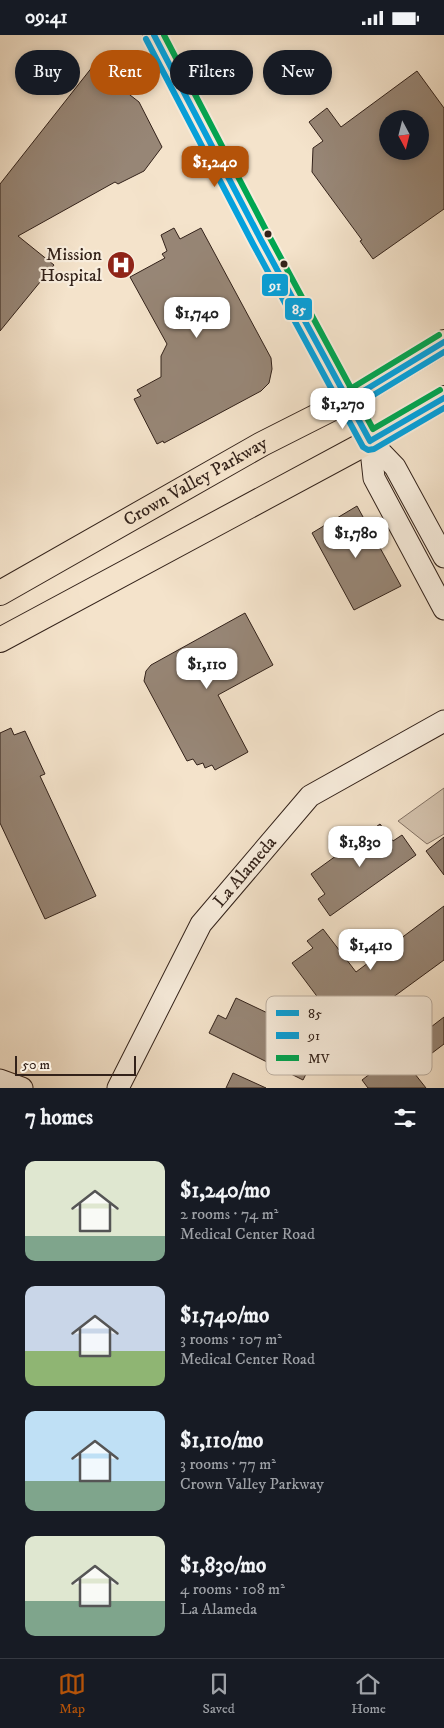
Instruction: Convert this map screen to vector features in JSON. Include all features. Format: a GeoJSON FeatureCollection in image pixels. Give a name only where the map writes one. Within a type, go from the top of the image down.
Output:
{"type":"FeatureCollection","features":[{"type":"Feature","properties":{"kind":"main road","name":"Crown Valley Parkway"},"geometry":{"type":"LineString","coordinates":[[0,593],[262,444],[347,401],[444,342]]}},
{"type":"Feature","properties":{"kind":"main road"},"geometry":{"type":"LineString","coordinates":[[0,640],[370,441],[444,398]]}},
{"type":"Feature","properties":{"kind":"street"},"geometry":{"type":"LineString","coordinates":[[154,35],[347,401],[370,441],[395,467],[444,557]]}},
{"type":"Feature","properties":{"kind":"street"},"geometry":{"type":"LineString","coordinates":[[370,441],[374,478],[444,609]]}},
{"type":"Feature","properties":{"kind":"street","name":"La Alameda"},"geometry":{"type":"LineString","coordinates":[[118,1088],[201,923],[310,796],[444,721]]}},
{"type":"Feature","properties":{"kind":"street"},"geometry":{"type":"LineString","coordinates":[[0,1079],[22,1088]]}},
{"type":"Feature","properties":{"kind":"shaded area"},"geometry":{"type":"Polygon","coordinates":[[[444,788],[444,834],[427,844],[398,821],[444,788]]]}},
{"type":"Feature","properties":{"kind":"building"},"geometry":{"type":"Polygon","coordinates":[[[90,70],[90,95],[130,95],[139,102],[162,147],[144,171],[118,184],[115,182],[18,236],[54,265],[0,331],[0,184],[70,95],[80,95],[80,82],[90,70]]]}},
{"type":"Feature","properties":{"kind":"building"},"geometry":{"type":"Polygon","coordinates":[[[417,71],[444,108],[444,209],[373,259],[360,241],[362,240],[312,172],[313,148],[323,141],[309,122],[327,108],[341,127],[417,71]]]}},
{"type":"Feature","properties":{"kind":"building"},"geometry":{"type":"Polygon","coordinates":[[[174,228],[180,239],[201,228],[271,358],[272,369],[269,383],[261,391],[164,443],[163,441],[157,444],[134,399],[141,396],[137,390],[161,377],[161,356],[167,344],[130,277],[165,258],[162,254],[167,251],[161,235],[174,228]]]}},
{"type":"Feature","properties":{"kind":"building"},"geometry":{"type":"Polygon","coordinates":[[[357,506],[401,586],[354,610],[312,533],[357,506]]]}},
{"type":"Feature","properties":{"kind":"building"},"geometry":{"type":"Polygon","coordinates":[[[245,613],[273,665],[218,695],[248,752],[215,770],[212,765],[205,768],[203,763],[197,765],[193,759],[187,761],[144,681],[146,671],[151,665],[245,613]]]}},
{"type":"Feature","properties":{"kind":"building"},"geometry":{"type":"Polygon","coordinates":[[[11,728],[14,735],[25,731],[45,774],[40,776],[96,896],[45,919],[0,823],[0,733],[11,728]]]}},
{"type":"Feature","properties":{"kind":"building"},"geometry":{"type":"Polygon","coordinates":[[[380,824],[393,841],[402,835],[416,855],[330,916],[318,899],[325,894],[311,874],[380,824]]]}},
{"type":"Feature","properties":{"kind":"building"},"geometry":{"type":"Polygon","coordinates":[[[444,837],[444,875],[426,851],[444,837]]]}},
{"type":"Feature","properties":{"kind":"building"},"geometry":{"type":"Polygon","coordinates":[[[444,906],[444,960],[395,996],[317,996],[292,963],[313,948],[307,941],[323,929],[356,972],[444,906]]]}},
{"type":"Feature","properties":{"kind":"building"},"geometry":{"type":"Polygon","coordinates":[[[236,998],[266,1012],[266,1062],[209,1033],[218,1015],[226,1019],[236,998]]]}},
{"type":"Feature","properties":{"kind":"building"},"geometry":{"type":"Polygon","coordinates":[[[444,1017],[444,1044],[432,1053],[432,1026],[444,1017]]]}},
{"type":"Feature","properties":{"kind":"building"},"geometry":{"type":"Polygon","coordinates":[[[233,1073],[266,1088],[226,1088],[233,1073]]]}},
{"type":"Feature","properties":{"kind":"building"},"geometry":{"type":"Polygon","coordinates":[[[293,1075],[306,1075],[303,1080],[293,1075]]]}},
{"type":"Feature","properties":{"kind":"building"},"geometry":{"type":"Polygon","coordinates":[[[369,1075],[416,1075],[426,1088],[368,1088],[362,1080],[369,1075]]]}},
{"type":"Feature","properties":{"kind":"transit line","name":"85"},"geometry":{"type":"LineString","coordinates":[[154,35],[261,240],[370,441],[444,398]]}},
{"type":"Feature","properties":{"kind":"transit line","name":"MV"},"geometry":{"type":"LineString","coordinates":[[164,35],[373,429],[440,390]]}},
{"type":"Feature","properties":{"kind":"transit line","name":"91"},"geometry":{"type":"LineString","coordinates":[[146,39],[253,244],[363,447],[368,450],[374,449],[444,408]]}},
{"type":"Feature","properties":{"kind":"transit line","name":"MV"},"geometry":{"type":"LineString","coordinates":[[342,394],[439,335]]}},
{"type":"Feature","properties":{"kind":"transit line","name":"85"},"geometry":{"type":"LineString","coordinates":[[347,401],[444,342]]}},
{"type":"Feature","properties":{"kind":"transit line","name":"91"},"geometry":{"type":"LineString","coordinates":[[352,408],[444,352]]}},
{"type":"Feature","properties":{"kind":"place","name":"Mission Hospital"},"geometry":{"type":"Point","coordinates":[121,265]}}]}
